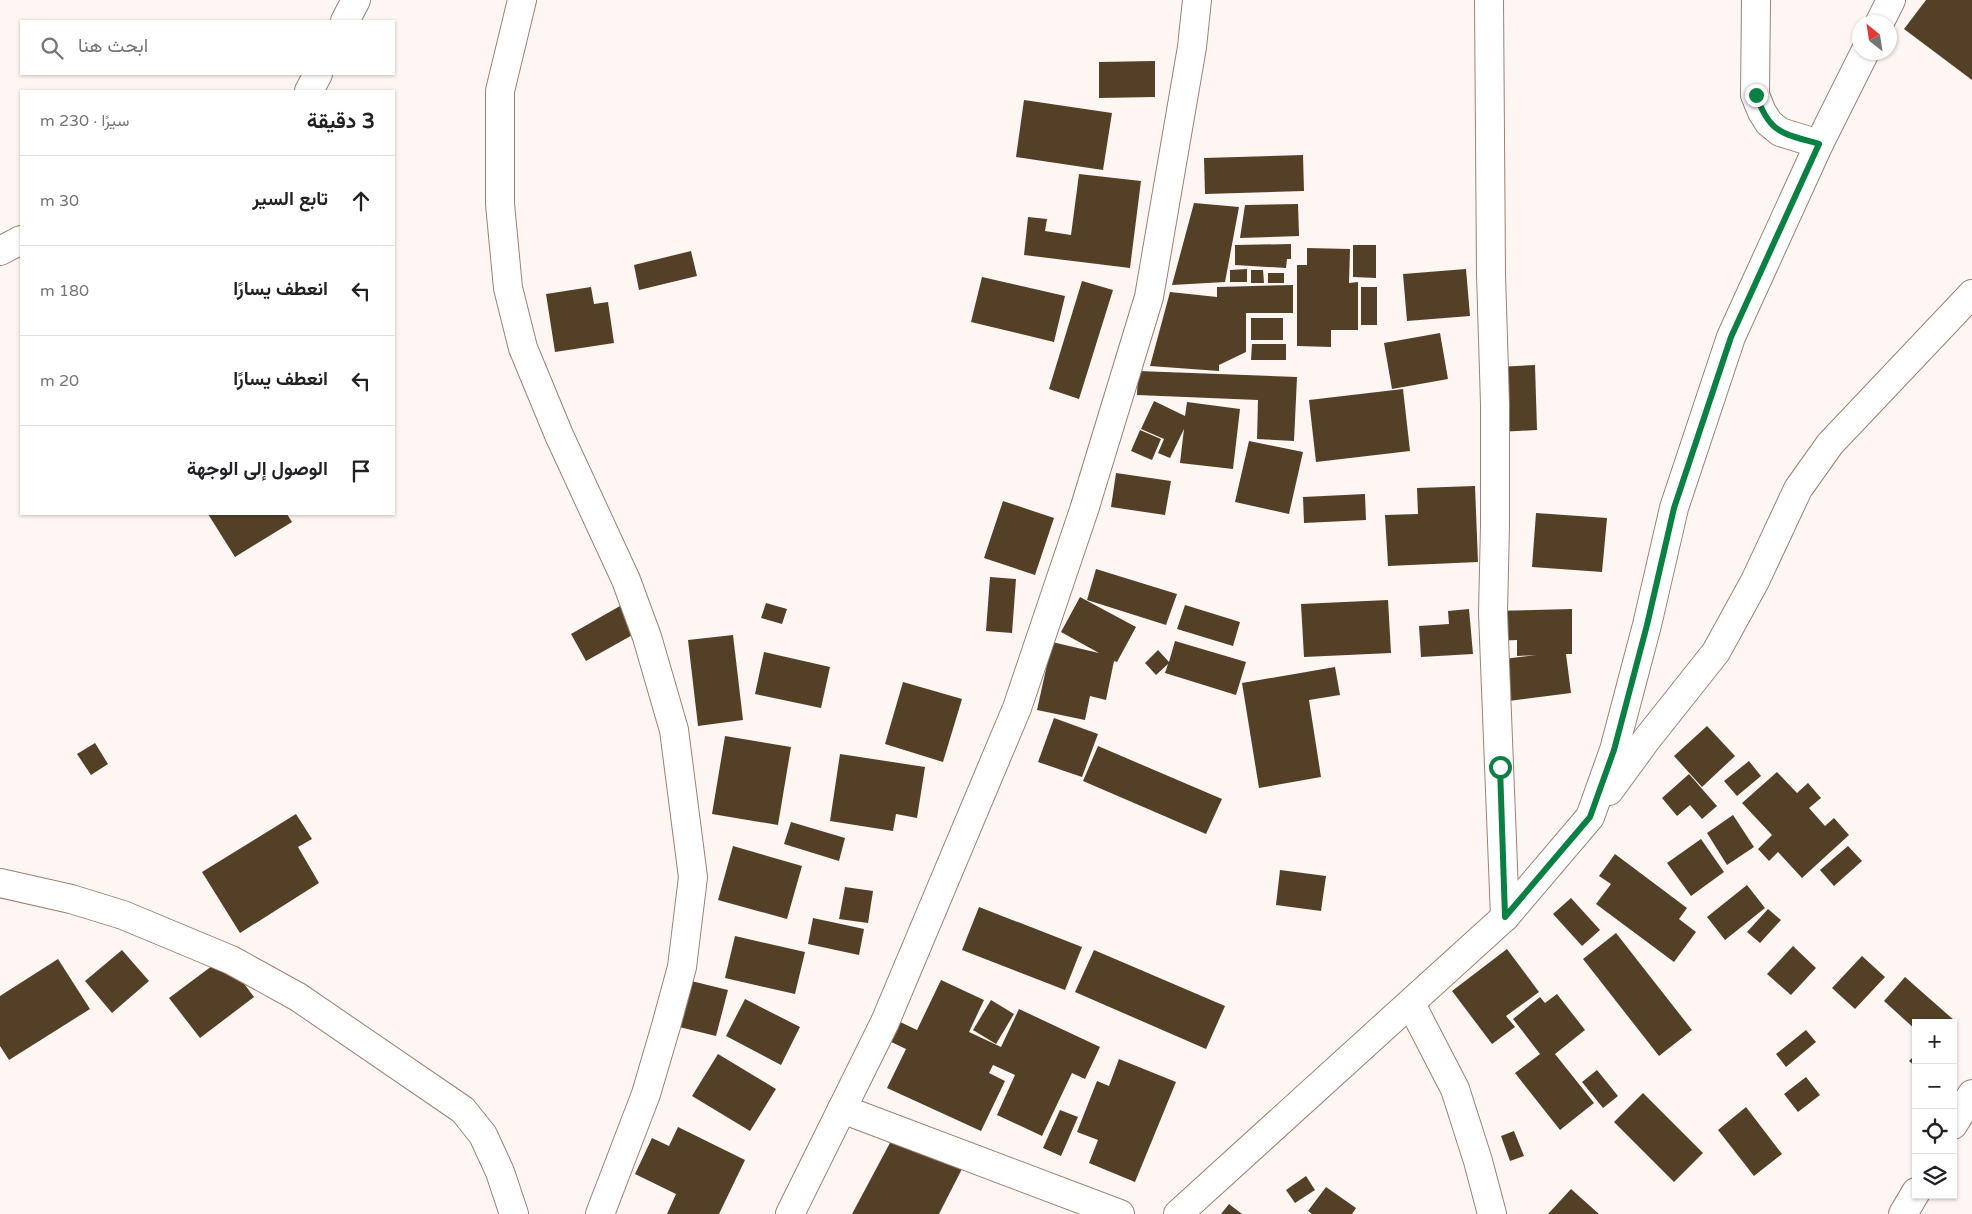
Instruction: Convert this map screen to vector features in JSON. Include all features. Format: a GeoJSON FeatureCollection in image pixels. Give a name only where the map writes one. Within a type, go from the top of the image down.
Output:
{"type":"FeatureCollection","features":[{"type":"Feature","properties":{"kind":"street"},"geometry":{"type":"LineString","coordinates":[[346,20],[356,0]]}},
{"type":"Feature","properties":{"kind":"street"},"geometry":{"type":"LineString","coordinates":[[522,0],[500,91],[500,204],[508,288],[523,348],[559,435],[626,580],[647,637],[674,730],[693,877],[682,967],[666,1026],[646,1094],[600,1214]]}},
{"type":"Feature","properties":{"kind":"street"},"geometry":{"type":"LineString","coordinates":[[790,1214],[885,1022],[1017,708],[1084,510],[1149,297],[1192,47],[1197,0]]}},
{"type":"Feature","properties":{"kind":"street"},"geometry":{"type":"LineString","coordinates":[[1489,0],[1491,274],[1495,404],[1493,613],[1505,917]]}},
{"type":"Feature","properties":{"kind":"street"},"geometry":{"type":"LineString","coordinates":[[1756,0],[1756,95],[1762,112],[1769,123],[1780,132],[1819,144]]}},
{"type":"Feature","properties":{"kind":"street"},"geometry":{"type":"LineString","coordinates":[[1884,15],[1891,0]]}},
{"type":"Feature","properties":{"kind":"street"},"geometry":{"type":"LineString","coordinates":[[1590,817],[1614,750],[1647,625],[1674,508],[1731,337],[1819,144],[1861,60]]}},
{"type":"Feature","properties":{"kind":"street"},"geometry":{"type":"LineString","coordinates":[[310,90],[317,75]]}},
{"type":"Feature","properties":{"kind":"street"},"geometry":{"type":"LineString","coordinates":[[0,250],[20,240]]}},
{"type":"Feature","properties":{"kind":"street"},"geometry":{"type":"LineString","coordinates":[[1178,1214],[1505,917],[1590,817],[1647,739],[1716,652],[1755,581],[1798,489],[1830,444],[1972,294]]}},
{"type":"Feature","properties":{"kind":"street"},"geometry":{"type":"LineString","coordinates":[[0,883],[71,899],[123,915],[231,960],[298,997],[463,1110],[483,1135],[500,1172],[514,1214]]}},
{"type":"Feature","properties":{"kind":"street"},"geometry":{"type":"LineString","coordinates":[[1410,1004],[1455,1089],[1478,1161],[1492,1214]]}},
{"type":"Feature","properties":{"kind":"street"},"geometry":{"type":"LineString","coordinates":[[1957,1118],[1972,1094]]}},
{"type":"Feature","properties":{"kind":"street"},"geometry":{"type":"LineString","coordinates":[[842,1109],[1120,1214]]}},
{"type":"Feature","properties":{"kind":"street"},"geometry":{"type":"LineString","coordinates":[[1903,1214],[1912,1199]]}},
{"type":"Feature","properties":{"kind":"building"},"geometry":{"type":"Polygon","coordinates":[[[1926,0],[1972,0],[1972,80],[1904,29],[1926,0]]]}},
{"type":"Feature","properties":{"kind":"building"},"geometry":{"type":"Polygon","coordinates":[[[1155,61],[1155,97],[1099,98],[1099,62],[1155,61]]]}},
{"type":"Feature","properties":{"kind":"building"},"geometry":{"type":"Polygon","coordinates":[[[1024,100],[1112,113],[1103,170],[1016,157],[1024,100]]]}},
{"type":"Feature","properties":{"kind":"building"},"geometry":{"type":"Polygon","coordinates":[[[1303,155],[1304,191],[1205,194],[1204,158],[1303,155]]]}},
{"type":"Feature","properties":{"kind":"building"},"geometry":{"type":"Polygon","coordinates":[[[1079,174],[1141,181],[1130,268],[1024,255],[1028,217],[1047,219],[1045,231],[1071,235],[1079,174]]]}},
{"type":"Feature","properties":{"kind":"building"},"geometry":{"type":"Polygon","coordinates":[[[1194,203],[1239,207],[1225,282],[1172,285],[1194,203]]]}},
{"type":"Feature","properties":{"kind":"building"},"geometry":{"type":"Polygon","coordinates":[[[1298,204],[1299,236],[1240,238],[1245,205],[1298,204]]]}},
{"type":"Feature","properties":{"kind":"building"},"geometry":{"type":"Polygon","coordinates":[[[1291,244],[1291,259],[1287,259],[1286,268],[1235,265],[1235,245],[1291,244]]]}},
{"type":"Feature","properties":{"kind":"building"},"geometry":{"type":"Polygon","coordinates":[[[1353,245],[1376,245],[1376,278],[1353,277],[1353,245]]]}},
{"type":"Feature","properties":{"kind":"building"},"geometry":{"type":"Polygon","coordinates":[[[1307,248],[1350,249],[1349,283],[1358,282],[1358,330],[1331,330],[1331,347],[1297,346],[1297,265],[1307,265],[1307,248]]]}},
{"type":"Feature","properties":{"kind":"building"},"geometry":{"type":"Polygon","coordinates":[[[691,251],[697,276],[639,290],[634,265],[691,251]]]}},
{"type":"Feature","properties":{"kind":"building"},"geometry":{"type":"Polygon","coordinates":[[[1247,269],[1247,282],[1230,282],[1230,270],[1247,269]]]}},
{"type":"Feature","properties":{"kind":"building"},"geometry":{"type":"Polygon","coordinates":[[[1466,269],[1470,316],[1407,321],[1403,274],[1466,269]]]}},
{"type":"Feature","properties":{"kind":"building"},"geometry":{"type":"Polygon","coordinates":[[[1251,270],[1263,270],[1264,283],[1251,283],[1251,270]]]}},
{"type":"Feature","properties":{"kind":"building"},"geometry":{"type":"Polygon","coordinates":[[[1268,273],[1284,273],[1284,283],[1268,283],[1268,273]]]}},
{"type":"Feature","properties":{"kind":"building"},"geometry":{"type":"Polygon","coordinates":[[[982,277],[1065,296],[1054,342],[971,322],[982,277]]]}},
{"type":"Feature","properties":{"kind":"building"},"geometry":{"type":"Polygon","coordinates":[[[1082,281],[1113,290],[1079,399],[1049,389],[1082,281]]]}},
{"type":"Feature","properties":{"kind":"building"},"geometry":{"type":"Polygon","coordinates":[[[1293,285],[1293,313],[1246,313],[1246,352],[1219,365],[1219,371],[1150,366],[1170,292],[1217,297],[1217,287],[1293,285]]]}},
{"type":"Feature","properties":{"kind":"building"},"geometry":{"type":"Polygon","coordinates":[[[591,287],[594,304],[608,302],[614,343],[555,352],[546,294],[591,287]]]}},
{"type":"Feature","properties":{"kind":"building"},"geometry":{"type":"Polygon","coordinates":[[[1361,287],[1377,287],[1377,325],[1361,325],[1361,287]]]}},
{"type":"Feature","properties":{"kind":"building"},"geometry":{"type":"Polygon","coordinates":[[[1251,318],[1283,318],[1283,340],[1251,340],[1251,318]]]}},
{"type":"Feature","properties":{"kind":"building"},"geometry":{"type":"Polygon","coordinates":[[[1440,333],[1448,379],[1392,389],[1384,343],[1440,333]]]}},
{"type":"Feature","properties":{"kind":"building"},"geometry":{"type":"Polygon","coordinates":[[[1252,344],[1286,344],[1286,360],[1251,360],[1252,344]]]}},
{"type":"Feature","properties":{"kind":"building"},"geometry":{"type":"Polygon","coordinates":[[[1535,365],[1537,430],[1499,432],[1497,367],[1535,365]]]}},
{"type":"Feature","properties":{"kind":"building"},"geometry":{"type":"Polygon","coordinates":[[[1138,371],[1297,377],[1294,441],[1257,439],[1258,400],[1137,395],[1138,371]]]}},
{"type":"Feature","properties":{"kind":"building"},"geometry":{"type":"Polygon","coordinates":[[[1403,389],[1410,451],[1316,462],[1309,400],[1403,389]]]}},
{"type":"Feature","properties":{"kind":"building"},"geometry":{"type":"Polygon","coordinates":[[[1154,401],[1185,416],[1187,402],[1240,409],[1233,469],[1180,463],[1184,429],[1170,458],[1158,453],[1164,439],[1141,429],[1154,401]]]}},
{"type":"Feature","properties":{"kind":"building"},"geometry":{"type":"Polygon","coordinates":[[[1140,430],[1161,439],[1152,460],[1131,451],[1140,430]]]}},
{"type":"Feature","properties":{"kind":"building"},"geometry":{"type":"Polygon","coordinates":[[[1249,441],[1303,452],[1289,514],[1235,502],[1249,441]]]}},
{"type":"Feature","properties":{"kind":"building"},"geometry":{"type":"Polygon","coordinates":[[[1116,473],[1171,481],[1165,515],[1111,507],[1116,473]]]}},
{"type":"Feature","properties":{"kind":"building"},"geometry":{"type":"Polygon","coordinates":[[[1475,486],[1478,562],[1388,566],[1385,515],[1418,514],[1417,488],[1475,486]]]}},
{"type":"Feature","properties":{"kind":"building"},"geometry":{"type":"Polygon","coordinates":[[[1365,494],[1366,520],[1304,523],[1303,497],[1365,494]]]}},
{"type":"Feature","properties":{"kind":"building"},"geometry":{"type":"Polygon","coordinates":[[[1003,501],[1054,518],[1035,575],[984,558],[1003,501]]]}},
{"type":"Feature","properties":{"kind":"building"},"geometry":{"type":"Polygon","coordinates":[[[1536,513],[1607,518],[1602,572],[1532,567],[1536,513]]]}},
{"type":"Feature","properties":{"kind":"building"},"geometry":{"type":"Polygon","coordinates":[[[209,515],[288,515],[292,522],[235,557],[209,515]]]}},
{"type":"Feature","properties":{"kind":"building"},"geometry":{"type":"Polygon","coordinates":[[[1096,569],[1177,594],[1166,625],[1087,600],[1096,569]]]}},
{"type":"Feature","properties":{"kind":"building"},"geometry":{"type":"Polygon","coordinates":[[[990,577],[1016,579],[1012,633],[986,631],[990,577]]]}},
{"type":"Feature","properties":{"kind":"building"},"geometry":{"type":"Polygon","coordinates":[[[1080,597],[1136,627],[1117,662],[1114,661],[1106,700],[1090,696],[1085,720],[1037,710],[1052,642],[1099,653],[1061,632],[1080,597]]]}},
{"type":"Feature","properties":{"kind":"building"},"geometry":{"type":"Polygon","coordinates":[[[1388,600],[1391,653],[1304,657],[1301,604],[1388,600]]]}},
{"type":"Feature","properties":{"kind":"building"},"geometry":{"type":"Polygon","coordinates":[[[766,603],[787,609],[782,624],[761,618],[766,603]]]}},
{"type":"Feature","properties":{"kind":"building"},"geometry":{"type":"Polygon","coordinates":[[[1185,605],[1240,622],[1233,646],[1177,629],[1185,605]]]}},
{"type":"Feature","properties":{"kind":"building"},"geometry":{"type":"Polygon","coordinates":[[[620,606],[636,633],[586,661],[571,634],[620,606]]]}},
{"type":"Feature","properties":{"kind":"building"},"geometry":{"type":"Polygon","coordinates":[[[1469,609],[1473,654],[1421,657],[1419,626],[1449,624],[1448,611],[1469,609]]]}},
{"type":"Feature","properties":{"kind":"building"},"geometry":{"type":"Polygon","coordinates":[[[1572,609],[1572,654],[1566,654],[1571,693],[1493,703],[1487,661],[1537,655],[1517,656],[1517,640],[1492,641],[1491,611],[1572,609]]]}},
{"type":"Feature","properties":{"kind":"building"},"geometry":{"type":"Polygon","coordinates":[[[733,635],[743,720],[698,726],[688,640],[733,635]]]}},
{"type":"Feature","properties":{"kind":"building"},"geometry":{"type":"Polygon","coordinates":[[[1175,641],[1246,662],[1236,695],[1165,673],[1168,664],[1156,675],[1145,663],[1158,650],[1169,662],[1175,641]]]}},
{"type":"Feature","properties":{"kind":"building"},"geometry":{"type":"Polygon","coordinates":[[[764,652],[830,667],[821,708],[755,694],[764,652]]]}},
{"type":"Feature","properties":{"kind":"building"},"geometry":{"type":"Polygon","coordinates":[[[1335,667],[1340,695],[1309,700],[1321,777],[1259,788],[1242,683],[1335,667]]]}},
{"type":"Feature","properties":{"kind":"building"},"geometry":{"type":"Polygon","coordinates":[[[903,682],[962,699],[943,762],[885,744],[903,682]]]}},
{"type":"Feature","properties":{"kind":"building"},"geometry":{"type":"Polygon","coordinates":[[[1054,718],[1098,734],[1082,777],[1038,762],[1054,718]]]}},
{"type":"Feature","properties":{"kind":"building"},"geometry":{"type":"Polygon","coordinates":[[[1707,726],[1735,756],[1702,787],[1674,756],[1707,726]]]}},
{"type":"Feature","properties":{"kind":"building"},"geometry":{"type":"Polygon","coordinates":[[[725,736],[791,747],[778,825],[712,814],[725,736]]]}},
{"type":"Feature","properties":{"kind":"building"},"geometry":{"type":"Polygon","coordinates":[[[95,743],[108,764],[91,775],[77,754],[95,743]]]}},
{"type":"Feature","properties":{"kind":"building"},"geometry":{"type":"Polygon","coordinates":[[[1098,746],[1222,799],[1206,834],[1083,781],[1098,746]]]}},
{"type":"Feature","properties":{"kind":"building"},"geometry":{"type":"Polygon","coordinates":[[[840,754],[925,767],[917,818],[896,814],[893,831],[830,821],[840,754]]]}},
{"type":"Feature","properties":{"kind":"building"},"geometry":{"type":"Polygon","coordinates":[[[1749,761],[1761,776],[1737,796],[1724,781],[1749,761]]]}},
{"type":"Feature","properties":{"kind":"building"},"geometry":{"type":"Polygon","coordinates":[[[1777,772],[1797,793],[1808,783],[1821,798],[1809,808],[1825,826],[1834,818],[1849,835],[1802,878],[1778,852],[1769,861],[1758,849],[1772,835],[1742,803],[1777,772]]]}},
{"type":"Feature","properties":{"kind":"building"},"geometry":{"type":"Polygon","coordinates":[[[1689,774],[1717,806],[1702,819],[1690,805],[1677,816],[1662,798],[1689,774]]]}},
{"type":"Feature","properties":{"kind":"building"},"geometry":{"type":"Polygon","coordinates":[[[296,814],[312,839],[298,847],[319,883],[240,933],[202,872],[296,814]]]}},
{"type":"Feature","properties":{"kind":"building"},"geometry":{"type":"Polygon","coordinates":[[[1733,815],[1754,847],[1727,865],[1707,833],[1733,815]]]}},
{"type":"Feature","properties":{"kind":"building"},"geometry":{"type":"Polygon","coordinates":[[[791,822],[845,838],[839,861],[784,844],[791,822]]]}},
{"type":"Feature","properties":{"kind":"building"},"geometry":{"type":"Polygon","coordinates":[[[1701,839],[1724,872],[1691,896],[1667,863],[1701,839]]]}},
{"type":"Feature","properties":{"kind":"building"},"geometry":{"type":"Polygon","coordinates":[[[733,846],[802,866],[787,919],[718,900],[733,846]]]}},
{"type":"Feature","properties":{"kind":"building"},"geometry":{"type":"Polygon","coordinates":[[[1848,846],[1862,861],[1834,886],[1820,870],[1848,846]]]}},
{"type":"Feature","properties":{"kind":"building"},"geometry":{"type":"Polygon","coordinates":[[[1615,854],[1687,908],[1679,919],[1696,932],[1674,962],[1596,904],[1611,884],[1599,876],[1615,854]]]}},
{"type":"Feature","properties":{"kind":"building"},"geometry":{"type":"Polygon","coordinates":[[[1280,870],[1326,876],[1321,911],[1276,905],[1280,870]]]}},
{"type":"Feature","properties":{"kind":"building"},"geometry":{"type":"Polygon","coordinates":[[[1747,885],[1765,908],[1725,940],[1707,917],[1747,885]]]}},
{"type":"Feature","properties":{"kind":"building"},"geometry":{"type":"Polygon","coordinates":[[[845,887],[873,891],[868,923],[839,919],[845,887]]]}},
{"type":"Feature","properties":{"kind":"building"},"geometry":{"type":"Polygon","coordinates":[[[1571,898],[1600,930],[1582,946],[1553,914],[1571,898]]]}},
{"type":"Feature","properties":{"kind":"building"},"geometry":{"type":"Polygon","coordinates":[[[979,907],[1082,947],[1065,990],[962,950],[979,907]]]}},
{"type":"Feature","properties":{"kind":"building"},"geometry":{"type":"Polygon","coordinates":[[[1768,909],[1781,920],[1760,943],[1747,932],[1768,909]]]}},
{"type":"Feature","properties":{"kind":"building"},"geometry":{"type":"Polygon","coordinates":[[[813,918],[864,929],[859,955],[808,944],[813,918]]]}},
{"type":"Feature","properties":{"kind":"building"},"geometry":{"type":"Polygon","coordinates":[[[1616,933],[1692,1030],[1659,1056],[1583,959],[1616,933]]]}},
{"type":"Feature","properties":{"kind":"building"},"geometry":{"type":"Polygon","coordinates":[[[735,936],[805,952],[795,994],[725,978],[735,936]]]}},
{"type":"Feature","properties":{"kind":"building"},"geometry":{"type":"Polygon","coordinates":[[[1793,946],[1816,968],[1791,995],[1767,974],[1793,946]]]}},
{"type":"Feature","properties":{"kind":"building"},"geometry":{"type":"Polygon","coordinates":[[[1507,949],[1539,992],[1506,1016],[1515,1027],[1492,1044],[1452,991],[1507,949]]]}},
{"type":"Feature","properties":{"kind":"building"},"geometry":{"type":"Polygon","coordinates":[[[122,950],[149,981],[112,1013],[85,981],[122,950]]]}},
{"type":"Feature","properties":{"kind":"building"},"geometry":{"type":"Polygon","coordinates":[[[1094,950],[1225,1006],[1206,1049],[1075,992],[1094,950]]]}},
{"type":"Feature","properties":{"kind":"building"},"geometry":{"type":"Polygon","coordinates":[[[1862,956],[1885,977],[1855,1009],[1832,988],[1862,956]]]}},
{"type":"Feature","properties":{"kind":"building"},"geometry":{"type":"Polygon","coordinates":[[[224,957],[254,997],[200,1038],[169,998],[224,957]]]}},
{"type":"Feature","properties":{"kind":"building"},"geometry":{"type":"Polygon","coordinates":[[[58,959],[90,1009],[9,1060],[0,1046],[0,996],[58,959]]]}},
{"type":"Feature","properties":{"kind":"building"},"geometry":{"type":"Polygon","coordinates":[[[1905,977],[1953,1019],[1912,1019],[1912,1026],[1884,1001],[1905,977]]]}},
{"type":"Feature","properties":{"kind":"building"},"geometry":{"type":"Polygon","coordinates":[[[679,978],[728,990],[716,1036],[667,1024],[679,978]]]}},
{"type":"Feature","properties":{"kind":"building"},"geometry":{"type":"Polygon","coordinates":[[[941,980],[984,1000],[969,1032],[1001,1047],[1019,1009],[1100,1047],[1085,1079],[1072,1073],[1042,1136],[997,1115],[1015,1075],[993,1065],[989,1073],[1005,1081],[981,1131],[887,1088],[906,1049],[887,1040],[896,1020],[917,1030],[941,980]]]}},
{"type":"Feature","properties":{"kind":"building"},"geometry":{"type":"Polygon","coordinates":[[[1557,994],[1585,1030],[1555,1054],[1594,1103],[1560,1130],[1515,1073],[1540,1054],[1513,1019],[1540,997],[1545,1003],[1557,994]]]}},
{"type":"Feature","properties":{"kind":"building"},"geometry":{"type":"Polygon","coordinates":[[[745,999],[800,1027],[781,1065],[726,1036],[745,999]]]}},
{"type":"Feature","properties":{"kind":"building"},"geometry":{"type":"Polygon","coordinates":[[[991,1000],[1014,1014],[996,1044],[973,1030],[991,1000]]]}},
{"type":"Feature","properties":{"kind":"building"},"geometry":{"type":"Polygon","coordinates":[[[1806,1030],[1816,1042],[1786,1067],[1776,1054],[1806,1030]]]}},
{"type":"Feature","properties":{"kind":"building"},"geometry":{"type":"Polygon","coordinates":[[[718,1054],[776,1089],[750,1131],[692,1096],[718,1054]]]}},
{"type":"Feature","properties":{"kind":"building"},"geometry":{"type":"Polygon","coordinates":[[[1119,1059],[1176,1082],[1135,1182],[1089,1163],[1098,1140],[1077,1132],[1097,1081],[1109,1086],[1119,1059]]]}},
{"type":"Feature","properties":{"kind":"building"},"geometry":{"type":"Polygon","coordinates":[[[1597,1070],[1618,1096],[1603,1108],[1582,1082],[1597,1070]]]}},
{"type":"Feature","properties":{"kind":"building"},"geometry":{"type":"Polygon","coordinates":[[[1806,1077],[1820,1095],[1798,1112],[1784,1094],[1806,1077]]]}},
{"type":"Feature","properties":{"kind":"building"},"geometry":{"type":"Polygon","coordinates":[[[1643,1093],[1703,1153],[1674,1182],[1614,1122],[1643,1093]]]}},
{"type":"Feature","properties":{"kind":"building"},"geometry":{"type":"Polygon","coordinates":[[[1746,1107],[1782,1154],[1754,1176],[1718,1130],[1746,1107]]]}},
{"type":"Feature","properties":{"kind":"building"},"geometry":{"type":"Polygon","coordinates":[[[1060,1110],[1078,1117],[1061,1156],[1043,1148],[1060,1110]]]}},
{"type":"Feature","properties":{"kind":"building"},"geometry":{"type":"Polygon","coordinates":[[[899,1126],[966,1161],[939,1214],[852,1214],[899,1126]]]}},
{"type":"Feature","properties":{"kind":"building"},"geometry":{"type":"Polygon","coordinates":[[[678,1127],[745,1160],[719,1214],[667,1214],[676,1194],[635,1174],[652,1138],[669,1146],[678,1127]]]}},
{"type":"Feature","properties":{"kind":"building"},"geometry":{"type":"Polygon","coordinates":[[[1514,1131],[1524,1156],[1510,1161],[1501,1136],[1514,1131]]]}},
{"type":"Feature","properties":{"kind":"building"},"geometry":{"type":"Polygon","coordinates":[[[1306,1176],[1315,1190],[1295,1203],[1286,1190],[1306,1176]]]}},
{"type":"Feature","properties":{"kind":"building"},"geometry":{"type":"Polygon","coordinates":[[[1326,1187],[1356,1208],[1352,1214],[1312,1214],[1308,1211],[1326,1187]]]}},
{"type":"Feature","properties":{"kind":"building"},"geometry":{"type":"Polygon","coordinates":[[[1571,1189],[1599,1214],[1548,1214],[1571,1189]]]}},
{"type":"Feature","properties":{"kind":"building"},"geometry":{"type":"Polygon","coordinates":[[[1229,1204],[1242,1214],[1221,1214],[1229,1204]]]}},
{"type":"Feature","properties":{"kind":"route"},"geometry":{"type":"LineString","coordinates":[[1500,767],[1505,917],[1590,817],[1614,750],[1647,625],[1674,508],[1731,337],[1819,144],[1780,132],[1769,123],[1762,112],[1756,95]]}}]}
